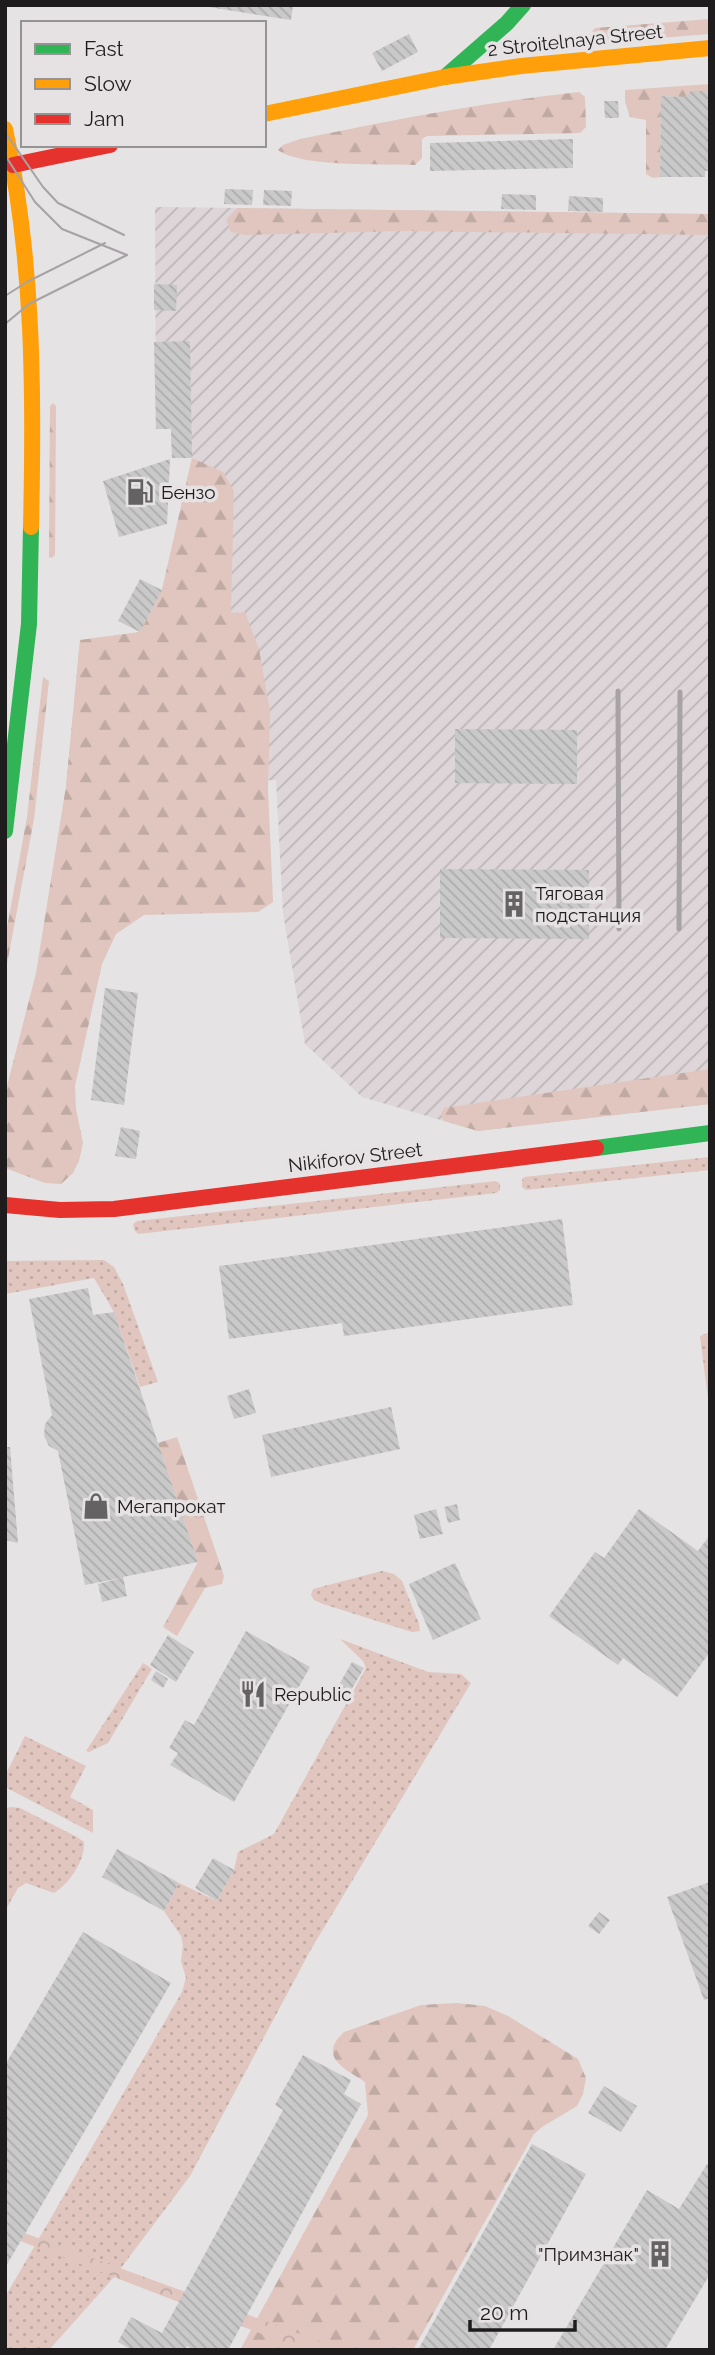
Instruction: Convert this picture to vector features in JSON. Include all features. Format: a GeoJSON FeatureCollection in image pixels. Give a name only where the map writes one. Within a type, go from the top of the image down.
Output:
{"type":"FeatureCollection","features":[{"type":"Feature","properties":{"kind":"main road"},"geometry":{"type":"LineString","coordinates":[[445,77],[507,23],[523,5]]}},
{"type":"Feature","properties":{"kind":"main road","name":"2 Stroitelnaya Street"},"geometry":{"type":"LineString","coordinates":[[266,114],[445,77],[521,66],[710,48]]}},
{"type":"Feature","properties":{"kind":"main road"},"geometry":{"type":"LineString","coordinates":[[5,128],[13,165],[29,304],[32,482],[29,624],[5,831]]}},
{"type":"Feature","properties":{"kind":"main road"},"geometry":{"type":"LineString","coordinates":[[13,165],[100,147]]}},
{"type":"Feature","properties":{"kind":"main road","name":"Nikiforov Street"},"geometry":{"type":"LineString","coordinates":[[5,1205],[95,1211],[710,1133]]}},
{"type":"Feature","properties":{"kind":"shaded area"},"geometry":{"type":"Polygon","coordinates":[[[155,207],[710,214],[710,1104],[478,1131],[362,1097],[305,1044],[283,913],[276,780],[66,786],[80,640],[140,632],[162,590],[192,458],[172,458],[171,429],[156,429],[155,207]]]}},
{"type":"Feature","properties":{"kind":"green space"},"geometry":{"type":"Polygon","coordinates":[[[710,19],[710,34],[596,43],[591,39],[595,28],[710,19]]]}},
{"type":"Feature","properties":{"kind":"green space"},"geometry":{"type":"Polygon","coordinates":[[[710,84],[710,95],[706,91],[691,91],[685,97],[661,96],[660,177],[653,178],[646,174],[646,120],[630,117],[625,102],[625,90],[710,84]]]}},
{"type":"Feature","properties":{"kind":"green space"},"geometry":{"type":"Polygon","coordinates":[[[579,92],[585,97],[586,127],[580,133],[427,136],[422,139],[422,158],[415,165],[323,162],[278,150],[283,145],[300,139],[370,125],[474,106],[579,92]]]}},
{"type":"Feature","properties":{"kind":"green space"},"geometry":{"type":"Polygon","coordinates":[[[237,208],[710,214],[710,235],[403,231],[245,235],[231,232],[226,220],[237,208]]]}},
{"type":"Feature","properties":{"kind":"green space"},"geometry":{"type":"Polygon","coordinates":[[[53,403],[56,406],[55,555],[52,558],[49,557],[50,406],[53,403]]]}},
{"type":"Feature","properties":{"kind":"green space"},"geometry":{"type":"Polygon","coordinates":[[[192,458],[223,472],[234,491],[231,613],[245,612],[259,649],[270,711],[268,788],[273,902],[258,912],[144,915],[116,934],[102,964],[75,1086],[76,1109],[83,1143],[79,1161],[73,1173],[61,1184],[45,1183],[5,1168],[5,1094],[36,973],[66,786],[80,640],[140,632],[162,590],[192,458]]]}},
{"type":"Feature","properties":{"kind":"green space"},"geometry":{"type":"Polygon","coordinates":[[[43,677],[49,681],[34,819],[5,975],[5,939],[27,817],[43,677]]]}},
{"type":"Feature","properties":{"kind":"green space"},"geometry":{"type":"Polygon","coordinates":[[[710,1069],[710,1104],[478,1131],[444,1121],[441,1114],[444,1108],[710,1069]]]}},
{"type":"Feature","properties":{"kind":"green space"},"geometry":{"type":"Polygon","coordinates":[[[710,1157],[710,1170],[526,1190],[522,1187],[524,1177],[710,1157]]]}},
{"type":"Feature","properties":{"kind":"green space"},"geometry":{"type":"Polygon","coordinates":[[[496,1181],[500,1184],[500,1190],[496,1193],[138,1234],[133,1224],[137,1221],[496,1181]]]}},
{"type":"Feature","properties":{"kind":"green space"},"geometry":{"type":"Polygon","coordinates":[[[104,1260],[114,1267],[123,1284],[158,1382],[140,1387],[114,1312],[94,1278],[5,1294],[5,1261],[104,1260]]]}},
{"type":"Feature","properties":{"kind":"green space"},"geometry":{"type":"Polygon","coordinates":[[[710,1332],[710,1414],[700,1336],[710,1332]]]}},
{"type":"Feature","properties":{"kind":"green space"},"geometry":{"type":"Polygon","coordinates":[[[177,1437],[224,1576],[222,1584],[205,1588],[177,1636],[163,1627],[198,1562],[158,1443],[177,1437]]]}},
{"type":"Feature","properties":{"kind":"green space"},"geometry":{"type":"Polygon","coordinates":[[[382,1571],[394,1574],[402,1581],[420,1631],[412,1632],[323,1604],[314,1600],[311,1595],[313,1589],[382,1571]]]}},
{"type":"Feature","properties":{"kind":"green space"},"geometry":{"type":"Polygon","coordinates":[[[340,1639],[428,1672],[461,1674],[471,1683],[310,1951],[190,2176],[115,2276],[49,2350],[5,2350],[5,2297],[182,1992],[186,1978],[181,1961],[181,1936],[164,1911],[179,1883],[217,1901],[234,1870],[238,1852],[274,1834],[366,1668],[363,1661],[340,1639]]]}},
{"type":"Feature","properties":{"kind":"green space"},"geometry":{"type":"Polygon","coordinates":[[[143,1663],[152,1669],[108,1743],[86,1751],[143,1663]]]}},
{"type":"Feature","properties":{"kind":"green space"},"geometry":{"type":"Polygon","coordinates":[[[25,1736],[86,1766],[70,1797],[93,1810],[93,1833],[5,1787],[5,1776],[25,1736]]]}},
{"type":"Feature","properties":{"kind":"green space"},"geometry":{"type":"Polygon","coordinates":[[[20,1808],[77,1837],[84,1842],[84,1849],[79,1864],[60,1889],[54,1893],[26,1883],[18,1888],[5,1911],[5,1809],[20,1808]]]}},
{"type":"Feature","properties":{"kind":"green space"},"geometry":{"type":"Polygon","coordinates":[[[457,2003],[485,2006],[508,2016],[578,2059],[586,2078],[577,2106],[534,2134],[413,2350],[240,2350],[368,2115],[365,2082],[337,2061],[333,2049],[336,2041],[344,2032],[421,2005],[457,2003]]]}},
{"type":"Feature","properties":{"kind":"green space"},"geometry":{"type":"Polygon","coordinates":[[[5,2226],[344,2350],[303,2350],[5,2235],[5,2226]]]}},
{"type":"Feature","properties":{"kind":"building"},"geometry":{"type":"Polygon","coordinates":[[[196,5],[293,5],[291,20],[196,5]]]}},
{"type":"Feature","properties":{"kind":"building"},"geometry":{"type":"Polygon","coordinates":[[[409,34],[418,52],[382,71],[372,53],[409,34]]]}},
{"type":"Feature","properties":{"kind":"building"},"geometry":{"type":"Polygon","coordinates":[[[691,91],[706,91],[710,95],[710,171],[705,171],[705,177],[660,177],[661,96],[685,97],[691,91]]]}},
{"type":"Feature","properties":{"kind":"building"},"geometry":{"type":"Polygon","coordinates":[[[604,101],[618,101],[619,118],[605,118],[604,101]]]}},
{"type":"Feature","properties":{"kind":"building"},"geometry":{"type":"Polygon","coordinates":[[[573,139],[573,168],[430,171],[430,143],[573,139]]]}},
{"type":"Feature","properties":{"kind":"building"},"geometry":{"type":"Polygon","coordinates":[[[225,189],[253,190],[252,205],[224,204],[225,189]]]}},
{"type":"Feature","properties":{"kind":"building"},"geometry":{"type":"Polygon","coordinates":[[[264,190],[292,191],[291,206],[263,205],[264,190]]]}},
{"type":"Feature","properties":{"kind":"building"},"geometry":{"type":"Polygon","coordinates":[[[502,194],[536,195],[536,210],[501,209],[502,194]]]}},
{"type":"Feature","properties":{"kind":"building"},"geometry":{"type":"Polygon","coordinates":[[[569,196],[603,198],[603,212],[568,211],[569,196]]]}},
{"type":"Feature","properties":{"kind":"building"},"geometry":{"type":"Polygon","coordinates":[[[154,284],[177,285],[176,311],[154,310],[154,284]]]}},
{"type":"Feature","properties":{"kind":"building"},"geometry":{"type":"Polygon","coordinates":[[[190,341],[192,458],[172,458],[171,429],[156,429],[154,342],[190,341]]]}},
{"type":"Feature","properties":{"kind":"building"},"geometry":{"type":"Polygon","coordinates":[[[170,459],[167,524],[119,537],[103,481],[170,459]]]}},
{"type":"Feature","properties":{"kind":"building"},"geometry":{"type":"Polygon","coordinates":[[[140,579],[162,590],[140,632],[118,621],[140,579]]]}},
{"type":"Feature","properties":{"kind":"building"},"geometry":{"type":"Polygon","coordinates":[[[455,729],[577,730],[577,784],[455,783],[455,729]]]}},
{"type":"Feature","properties":{"kind":"building","name":"Тяговая подстанция"},"geometry":{"type":"Polygon","coordinates":[[[440,869],[589,870],[589,939],[440,938],[440,869]]]}},
{"type":"Feature","properties":{"kind":"building"},"geometry":{"type":"Polygon","coordinates":[[[105,988],[138,993],[124,1105],[91,1100],[105,988]]]}},
{"type":"Feature","properties":{"kind":"building"},"geometry":{"type":"Polygon","coordinates":[[[121,1127],[140,1131],[136,1159],[115,1156],[121,1127]]]}},
{"type":"Feature","properties":{"kind":"building"},"geometry":{"type":"Polygon","coordinates":[[[562,1219],[573,1305],[344,1336],[342,1323],[229,1339],[219,1266],[562,1219]]]}},
{"type":"Feature","properties":{"kind":"building"},"geometry":{"type":"Polygon","coordinates":[[[88,1288],[93,1315],[114,1312],[198,1562],[123,1577],[127,1596],[102,1602],[98,1584],[121,1578],[85,1585],[58,1451],[49,1446],[44,1436],[45,1424],[52,1415],[29,1299],[88,1288]]]}},
{"type":"Feature","properties":{"kind":"building"},"geometry":{"type":"Polygon","coordinates":[[[249,1389],[256,1413],[234,1419],[227,1396],[249,1389]]]}},
{"type":"Feature","properties":{"kind":"building"},"geometry":{"type":"Polygon","coordinates":[[[391,1407],[400,1449],[271,1477],[262,1435],[391,1407]]]}},
{"type":"Feature","properties":{"kind":"building"},"geometry":{"type":"Polygon","coordinates":[[[5,1447],[10,1447],[18,1543],[5,1540],[5,1447]]]}},
{"type":"Feature","properties":{"kind":"building"},"geometry":{"type":"Polygon","coordinates":[[[457,1504],[460,1520],[448,1523],[444,1507],[457,1504]]]}},
{"type":"Feature","properties":{"kind":"building"},"geometry":{"type":"Polygon","coordinates":[[[436,1509],[443,1534],[420,1539],[414,1515],[436,1509]]]}},
{"type":"Feature","properties":{"kind":"building"},"geometry":{"type":"Polygon","coordinates":[[[639,1509],[698,1551],[710,1535],[710,1652],[677,1697],[623,1658],[618,1665],[549,1616],[595,1552],[604,1558],[639,1509]]]}},
{"type":"Feature","properties":{"kind":"building"},"geometry":{"type":"Polygon","coordinates":[[[455,1563],[481,1619],[433,1640],[409,1584],[455,1563]]]}},
{"type":"Feature","properties":{"kind":"building","name":"Republic"},"geometry":{"type":"Polygon","coordinates":[[[246,1631],[310,1667],[234,1802],[170,1765],[178,1753],[169,1748],[185,1720],[194,1725],[246,1631]]]}},
{"type":"Feature","properties":{"kind":"building"},"geometry":{"type":"Polygon","coordinates":[[[168,1635],[194,1652],[176,1682],[150,1665],[168,1635]]]}},
{"type":"Feature","properties":{"kind":"building"},"geometry":{"type":"Polygon","coordinates":[[[352,1662],[364,1668],[347,1697],[336,1690],[352,1662]]]}},
{"type":"Feature","properties":{"kind":"building"},"geometry":{"type":"Polygon","coordinates":[[[156,1671],[168,1679],[163,1688],[151,1680],[156,1671]]]}},
{"type":"Feature","properties":{"kind":"building"},"geometry":{"type":"Polygon","coordinates":[[[117,1849],[179,1883],[164,1911],[102,1877],[117,1849]]]}},
{"type":"Feature","properties":{"kind":"building"},"geometry":{"type":"Polygon","coordinates":[[[213,1858],[234,1870],[217,1901],[195,1888],[213,1858]]]}},
{"type":"Feature","properties":{"kind":"building"},"geometry":{"type":"Polygon","coordinates":[[[710,1882],[710,1998],[704,2000],[667,1897],[710,1882]]]}},
{"type":"Feature","properties":{"kind":"building"},"geometry":{"type":"Polygon","coordinates":[[[599,1912],[610,1920],[599,1934],[588,1926],[599,1912]]]}},
{"type":"Feature","properties":{"kind":"building"},"geometry":{"type":"Polygon","coordinates":[[[83,1932],[171,1983],[5,2268],[5,2065],[83,1932]]]}},
{"type":"Feature","properties":{"kind":"building"},"geometry":{"type":"Polygon","coordinates":[[[303,2055],[351,2080],[344,2094],[361,2104],[228,2350],[193,2350],[187,2346],[185,2350],[132,2350],[118,2342],[131,2317],[162,2333],[283,2110],[275,2105],[303,2055]]]}},
{"type":"Feature","properties":{"kind":"building"},"geometry":{"type":"Polygon","coordinates":[[[604,2086],[637,2106],[621,2132],[588,2113],[604,2086]]]}},
{"type":"Feature","properties":{"kind":"building"},"geometry":{"type":"Polygon","coordinates":[[[532,2144],[586,2174],[489,2350],[418,2350],[532,2144]]]}},
{"type":"Feature","properties":{"kind":"building","name":"\"Примзнак\""},"geometry":{"type":"Polygon","coordinates":[[[707,2164],[710,2166],[710,2274],[665,2350],[553,2350],[647,2190],[679,2209],[707,2164]]]}},
{"type":"Feature","properties":{"kind":"tram line"},"geometry":{"type":"LineString","coordinates":[[5,132],[43,187],[58,203],[124,235]]}},
{"type":"Feature","properties":{"kind":"tram line"},"geometry":{"type":"LineString","coordinates":[[5,155],[35,202],[62,229],[127,255]]}},
{"type":"Feature","properties":{"kind":"tram line"},"geometry":{"type":"LineString","coordinates":[[5,296],[105,243]]}},
{"type":"Feature","properties":{"kind":"tram line"},"geometry":{"type":"LineString","coordinates":[[5,324],[29,304],[127,255]]}},
{"type":"Feature","properties":{"kind":"railway"},"geometry":{"type":"LineString","coordinates":[[618,691],[619,929]]}},
{"type":"Feature","properties":{"kind":"railway"},"geometry":{"type":"LineString","coordinates":[[679,929],[680,692]]}},
{"type":"Feature","properties":{"kind":"traffic: fast"},"geometry":{"type":"LineString","coordinates":[[445,77],[507,23],[523,5]]}},
{"type":"Feature","properties":{"kind":"traffic: fast"},"geometry":{"type":"LineString","coordinates":[[5,831],[29,624],[31,527]]}},
{"type":"Feature","properties":{"kind":"traffic: fast"},"geometry":{"type":"LineString","coordinates":[[596,1148],[710,1133]]}},
{"type":"Feature","properties":{"kind":"traffic: slow"},"geometry":{"type":"LineString","coordinates":[[266,114],[445,77],[521,66],[710,48]]}},
{"type":"Feature","properties":{"kind":"traffic: slow"},"geometry":{"type":"LineString","coordinates":[[5,129],[15,178],[27,277],[32,377],[31,527]]}},
{"type":"Feature","properties":{"kind":"traffic: jam"},"geometry":{"type":"LineString","coordinates":[[13,165],[100,147]]}},
{"type":"Feature","properties":{"kind":"traffic: jam"},"geometry":{"type":"LineString","coordinates":[[5,1205],[60,1210],[114,1209],[596,1148]]}},
{"type":"Feature","properties":{"kind":"place","name":"Бензо"},"geometry":{"type":"Point","coordinates":[140,492]}},
{"type":"Feature","properties":{"kind":"place","name":"Тяговая подстанция"},"geometry":{"type":"Point","coordinates":[514,904]}},
{"type":"Feature","properties":{"kind":"place","name":"Мегапрокат"},"geometry":{"type":"Point","coordinates":[96,1506]}},
{"type":"Feature","properties":{"kind":"place","name":"Republic"},"geometry":{"type":"Point","coordinates":[253,1694]}},
{"type":"Feature","properties":{"kind":"place","name":"\"Примзнак\""},"geometry":{"type":"Point","coordinates":[660,2254]}}]}
